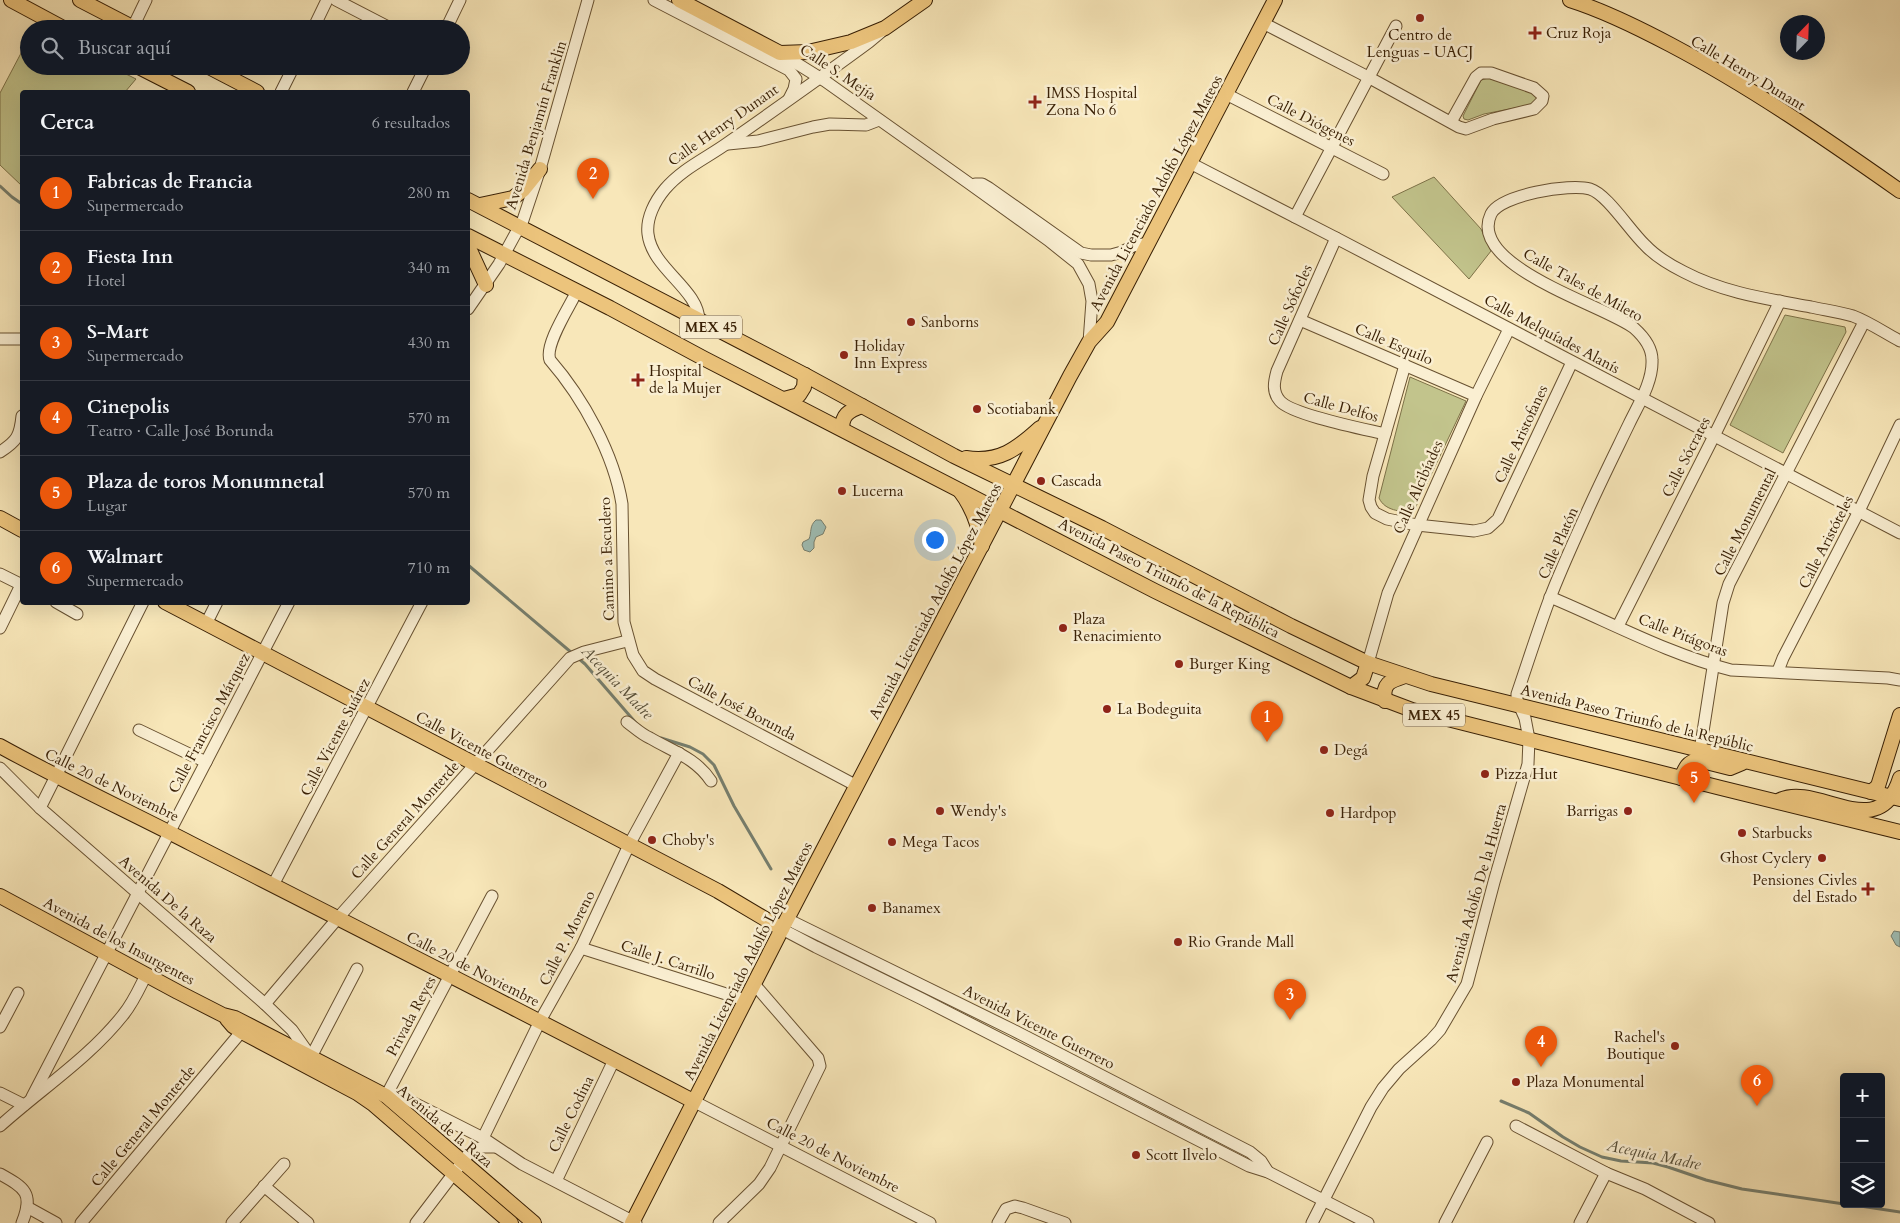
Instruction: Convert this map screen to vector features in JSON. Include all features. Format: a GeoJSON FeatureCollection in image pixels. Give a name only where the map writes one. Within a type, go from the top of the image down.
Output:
{"type":"FeatureCollection","features":[{"type":"Feature","properties":{"kind":"main road"},"geometry":{"type":"LineString","coordinates":[[11,0],[48,20]]}},
{"type":"Feature","properties":{"kind":"main road"},"geometry":{"type":"LineString","coordinates":[[80,0],[105,20]]}},
{"type":"Feature","properties":{"kind":"main road","name":"Calle S. Mejía"},"geometry":{"type":"LineString","coordinates":[[679,0],[780,53]]}},
{"type":"Feature","properties":{"kind":"main road","name":"Calle Henry Dunant"},"geometry":{"type":"LineString","coordinates":[[886,28],[925,0]]}},
{"type":"Feature","properties":{"kind":"main road","name":"Avenida Licenciado Adolfo López Mateos"},"geometry":{"type":"LineString","coordinates":[[634,1222],[754,984],[1046,423],[1089,342],[1107,322],[1276,0]]}},
{"type":"Feature","properties":{"kind":"main road","name":"Calle Henry Dunant"},"geometry":{"type":"LineString","coordinates":[[1573,0],[1623,20],[1703,62],[1897,186]]}},
{"type":"Feature","properties":{"kind":"main road"},"geometry":{"type":"LineString","coordinates":[[780,53],[823,50],[851,42],[886,28]]}},
{"type":"Feature","properties":{"kind":"main road"},"geometry":{"type":"LineString","coordinates":[[155,75],[184,90]]}},
{"type":"Feature","properties":{"kind":"main road"},"geometry":{"type":"LineString","coordinates":[[224,75],[252,90]]}},
{"type":"Feature","properties":{"kind":"main road"},"geometry":{"type":"LineString","coordinates":[[474,202],[513,198],[523,190],[540,169]]}},
{"type":"Feature","properties":{"kind":"main road","name":"Avenida Paseo Triunfo de la República"},"geometry":{"type":"LineString","coordinates":[[474,202],[954,456],[1102,528],[1291,626],[1368,663]]}},
{"type":"Feature","properties":{"kind":"main road","name":"Avenida Paseo Triunfo de la República"},"geometry":{"type":"LineString","coordinates":[[470,237],[960,491],[1001,510],[1178,602],[1351,687],[1412,710],[1900,832]]}},
{"type":"Feature","properties":{"kind":"main road"},"geometry":{"type":"LineString","coordinates":[[470,250],[486,285]]}},
{"type":"Feature","properties":{"kind":"main road"},"geometry":{"type":"LineString","coordinates":[[784,399],[799,395],[804,387],[806,376]]}},
{"type":"Feature","properties":{"kind":"main road"},"geometry":{"type":"LineString","coordinates":[[842,430],[842,420],[845,415],[852,409],[862,406]]}},
{"type":"Feature","properties":{"kind":"main road"},"geometry":{"type":"LineString","coordinates":[[954,456],[982,460],[1004,455],[1024,443],[1046,423]]}},
{"type":"Feature","properties":{"kind":"main road"},"geometry":{"type":"LineString","coordinates":[[960,491],[968,501],[974,514],[979,527],[982,546]]}},
{"type":"Feature","properties":{"kind":"main road"},"geometry":{"type":"LineString","coordinates":[[0,518],[20,529]]}},
{"type":"Feature","properties":{"kind":"main road","name":"Calle Vicente Guerrero"},"geometry":{"type":"LineString","coordinates":[[171,605],[629,846],[785,924]]}},
{"type":"Feature","properties":{"kind":"main road"},"geometry":{"type":"LineString","coordinates":[[1351,687],[1363,678],[1368,663]]}},
{"type":"Feature","properties":{"kind":"main road","name":"Avenida Paseo Triunfo de la Repúblic"},"geometry":{"type":"LineString","coordinates":[[1368,663],[1405,676],[1519,706],[1896,798]]}},
{"type":"Feature","properties":{"kind":"main road"},"geometry":{"type":"LineString","coordinates":[[1385,701],[1383,692],[1385,687],[1392,681],[1405,676]]}},
{"type":"Feature","properties":{"kind":"main road"},"geometry":{"type":"LineString","coordinates":[[1871,792],[1878,786],[1900,715]]}},
{"type":"Feature","properties":{"kind":"main road","name":"Calle 20 de Noviembre"},"geometry":{"type":"LineString","coordinates":[[0,746],[55,776],[540,1021],[694,1102]]}},
{"type":"Feature","properties":{"kind":"main road"},"geometry":{"type":"LineString","coordinates":[[1681,778],[1686,767],[1692,761],[1698,760],[1730,768],[1745,762]]}},
{"type":"Feature","properties":{"kind":"main road"},"geometry":{"type":"LineString","coordinates":[[1777,802],[1788,797],[1797,796],[1839,806],[1873,809],[1884,806],[1896,798],[1900,778]]}},
{"type":"Feature","properties":{"kind":"main road"},"geometry":{"type":"LineString","coordinates":[[1839,806],[1851,805],[1854,800],[1854,794],[1846,786]]}},
{"type":"Feature","properties":{"kind":"main road","name":"Avenida de los Insurgentes"},"geometry":{"type":"LineString","coordinates":[[0,896],[223,1015],[233,1026],[245,1028]]}},
{"type":"Feature","properties":{"kind":"main road","name":"Avenida de la Raza"},"geometry":{"type":"LineString","coordinates":[[245,1028],[311,1058],[386,1096],[534,1223]]}},
{"type":"Feature","properties":{"kind":"main road","name":"Avenida de la Raza"},"geometry":{"type":"LineString","coordinates":[[245,1028],[357,1093],[387,1114],[511,1223]]}},
{"type":"Feature","properties":{"kind":"street"},"geometry":{"type":"LineString","coordinates":[[137,20],[146,0]]}},
{"type":"Feature","properties":{"kind":"street"},"geometry":{"type":"LineString","coordinates":[[317,20],[327,0]]}},
{"type":"Feature","properties":{"kind":"street"},"geometry":{"type":"LineString","coordinates":[[336,0],[375,20]]}},
{"type":"Feature","properties":{"kind":"street"},"geometry":{"type":"LineString","coordinates":[[450,20],[460,0]]}},
{"type":"Feature","properties":{"kind":"street","name":"Avenida Benjamín Franklin"},"geometry":{"type":"LineString","coordinates":[[504,254],[520,226],[540,169],[588,0]]}},
{"type":"Feature","properties":{"kind":"street"},"geometry":{"type":"LineString","coordinates":[[654,0],[790,70],[796,79],[796,84],[788,100]]}},
{"type":"Feature","properties":{"kind":"street"},"geometry":{"type":"LineString","coordinates":[[1263,23],[1368,77],[1459,127],[1466,129],[1493,119],[1534,109],[1542,101],[1543,96],[1534,88],[1492,73],[1481,73],[1476,77],[1451,122]]}},
{"type":"Feature","properties":{"kind":"street"},"geometry":{"type":"LineString","coordinates":[[1295,217],[1396,26]]}},
{"type":"Feature","properties":{"kind":"street","name":"Calle Henry Dunant"},"geometry":{"type":"LineString","coordinates":[[699,321],[699,315],[694,303],[656,258],[650,245],[647,228],[653,208],[665,189],[694,163],[727,144],[886,28]]}},
{"type":"Feature","properties":{"kind":"street","name":"Calle S. Mejía"},"geometry":{"type":"LineString","coordinates":[[780,53],[820,77],[1048,240],[1078,264],[1089,284],[1092,301],[1089,342]]}},
{"type":"Feature","properties":{"kind":"street"},"geometry":{"type":"LineString","coordinates":[[282,90],[290,75]]}},
{"type":"Feature","properties":{"kind":"street"},"geometry":{"type":"LineString","coordinates":[[414,90],[422,75]]}},
{"type":"Feature","properties":{"kind":"street","name":"Calle Diógenes"},"geometry":{"type":"LineString","coordinates":[[1226,94],[1384,174]]}},
{"type":"Feature","properties":{"kind":"street"},"geometry":{"type":"LineString","coordinates":[[727,144],[758,141],[830,124],[866,125],[878,120]]}},
{"type":"Feature","properties":{"kind":"street","name":"Calle Melquíades Alanís"},"geometry":{"type":"LineString","coordinates":[[1190,164],[1336,238],[1900,533]]}},
{"type":"Feature","properties":{"kind":"street","name":"Calle S. Mejía"},"geometry":{"type":"LineString","coordinates":[[970,184],[982,184],[989,188],[1081,253],[1112,255],[1133,246],[1149,244]]}},
{"type":"Feature","properties":{"kind":"street","name":"Calle Tales de Mileto"},"geometry":{"type":"LineString","coordinates":[[1642,398],[1651,372],[1651,352],[1648,344],[1632,327],[1616,317],[1550,286],[1522,270],[1504,256],[1493,242],[1488,229],[1490,214],[1496,207],[1518,196],[1569,187],[1594,190],[1604,198],[1646,247],[1669,264],[1719,288],[1851,315],[1900,341]]}},
{"type":"Feature","properties":{"kind":"street","name":"Calle Sófocles"},"geometry":{"type":"LineString","coordinates":[[1274,385],[1277,371],[1336,238]]}},
{"type":"Feature","properties":{"kind":"street"},"geometry":{"type":"LineString","coordinates":[[470,306],[486,285],[504,254]]}},
{"type":"Feature","properties":{"kind":"street","name":"Camino a Escudero"},"geometry":{"type":"LineString","coordinates":[[577,291],[551,344],[548,355],[579,399],[607,456],[619,488],[622,504],[624,622],[628,641]]}},
{"type":"Feature","properties":{"kind":"street","name":"Calle Sócrates"},"geometry":{"type":"LineString","coordinates":[[1618,626],[1780,301]]}},
{"type":"Feature","properties":{"kind":"street","name":"Calle Esquilo"},"geometry":{"type":"LineString","coordinates":[[1300,320],[1476,396]]}},
{"type":"Feature","properties":{"kind":"street","name":"Calle Monumental"},"geometry":{"type":"LineString","coordinates":[[1700,751],[1723,603],[1730,584],[1864,322]]}},
{"type":"Feature","properties":{"kind":"street","name":"Calle Alcibíades"},"geometry":{"type":"LineString","coordinates":[[1368,663],[1385,602],[1417,525],[1509,329]]}},
{"type":"Feature","properties":{"kind":"street"},"geometry":{"type":"LineString","coordinates":[[0,340],[20,338]]}},
{"type":"Feature","properties":{"kind":"street","name":"Calle Aristofanes"},"geometry":{"type":"LineString","coordinates":[[1498,519],[1572,362]]}},
{"type":"Feature","properties":{"kind":"street","name":"Calle Delfos"},"geometry":{"type":"LineString","coordinates":[[1405,365],[1369,492],[1371,507],[1375,512],[1387,519],[1417,525],[1474,531],[1488,528],[1498,519]]}},
{"type":"Feature","properties":{"kind":"street","name":"Calle Delfos"},"geometry":{"type":"LineString","coordinates":[[1274,385],[1280,402],[1295,411],[1385,434]]}},
{"type":"Feature","properties":{"kind":"street","name":"Calle Platón"},"geometry":{"type":"LineString","coordinates":[[1519,706],[1517,694],[1550,597],[1588,511],[1642,398]]}},
{"type":"Feature","properties":{"kind":"street","name":"Calle Aristóteles"},"geometry":{"type":"LineString","coordinates":[[1778,672],[1783,658],[1859,511],[1900,425]]}},
{"type":"Feature","properties":{"kind":"street"},"geometry":{"type":"LineString","coordinates":[[0,452],[18,438],[20,427]]}},
{"type":"Feature","properties":{"kind":"street"},"geometry":{"type":"LineString","coordinates":[[0,574],[20,583]]}},
{"type":"Feature","properties":{"kind":"street"},"geometry":{"type":"LineString","coordinates":[[0,628],[20,588]]}},
{"type":"Feature","properties":{"kind":"street","name":"Calle Pitágoras"},"geometry":{"type":"LineString","coordinates":[[1550,597],[1654,643],[1731,670],[1900,680]]}},
{"type":"Feature","properties":{"kind":"street"},"geometry":{"type":"LineString","coordinates":[[61,605],[77,614]]}},
{"type":"Feature","properties":{"kind":"street"},"geometry":{"type":"LineString","coordinates":[[40,808],[141,605]]}},
{"type":"Feature","properties":{"kind":"street"},"geometry":{"type":"LineString","coordinates":[[206,624],[216,605]]}},
{"type":"Feature","properties":{"kind":"street","name":"Calle Francisco Márquez"},"geometry":{"type":"LineString","coordinates":[[28,1101],[107,954],[168,832],[288,605]]}},
{"type":"Feature","properties":{"kind":"street","name":"Calle Vicente Suárez"},"geometry":{"type":"LineString","coordinates":[[273,885],[368,708],[420,605]]}},
{"type":"Feature","properties":{"kind":"street","name":"Calle General Monterde"},"geometry":{"type":"LineString","coordinates":[[265,1004],[337,919],[570,658],[584,652],[628,641]]}},
{"type":"Feature","properties":{"kind":"street","name":"Calle José Borunda"},"geometry":{"type":"LineString","coordinates":[[628,641],[632,655],[643,671],[655,679],[857,786]]}},
{"type":"Feature","properties":{"kind":"street","name":"Avenida Adolfo De la Huerta"},"geometry":{"type":"LineString","coordinates":[[1312,1223],[1383,1088],[1399,1069],[1440,1030],[1465,989],[1471,974],[1494,882],[1528,764],[1529,739],[1525,718],[1519,706]]}},
{"type":"Feature","properties":{"kind":"street"},"geometry":{"type":"LineString","coordinates":[[626,722],[648,738],[679,753],[705,771],[711,781]]}},
{"type":"Feature","properties":{"kind":"street"},"geometry":{"type":"LineString","coordinates":[[139,730],[206,762]]}},
{"type":"Feature","properties":{"kind":"street","name":"Calle P. Moreno"},"geometry":{"type":"LineString","coordinates":[[483,1138],[540,1021],[581,948],[629,846],[679,753]]}},
{"type":"Feature","properties":{"kind":"street","name":"Avenida De la Raza"},"geometry":{"type":"LineString","coordinates":[[0,768],[40,808],[139,892],[265,1004],[292,1030],[311,1058]]}},
{"type":"Feature","properties":{"kind":"street","name":"Privada Reyes"},"geometry":{"type":"LineString","coordinates":[[386,1096],[492,896]]}},
{"type":"Feature","properties":{"kind":"street","name":"Avenida Vicente Guerrero"},"geometry":{"type":"LineString","coordinates":[[785,924],[816,948],[1073,1075],[1249,1166],[1268,1172],[1368,1223]]}},
{"type":"Feature","properties":{"kind":"street","name":"Calle J. Carrillo"},"geometry":{"type":"LineString","coordinates":[[581,948],[746,1000]]}},
{"type":"Feature","properties":{"kind":"street"},"geometry":{"type":"LineString","coordinates":[[311,1058],[357,969]]}},
{"type":"Feature","properties":{"kind":"street"},"geometry":{"type":"LineString","coordinates":[[0,1126],[90,1051],[123,1016],[134,1000],[146,975]]}},
{"type":"Feature","properties":{"kind":"street"},"geometry":{"type":"LineString","coordinates":[[719,1223],[759,1184],[770,1168],[818,1070],[818,1058],[754,984]]}},
{"type":"Feature","properties":{"kind":"street"},"geometry":{"type":"LineString","coordinates":[[0,1027],[18,993]]}},
{"type":"Feature","properties":{"kind":"street","name":"Calle General Monterde"},"geometry":{"type":"LineString","coordinates":[[81,1223],[245,1028]]}},
{"type":"Feature","properties":{"kind":"street","name":"Calle Codina"},"geometry":{"type":"LineString","coordinates":[[556,1181],[614,1060]]}},
{"type":"Feature","properties":{"kind":"street"},"geometry":{"type":"LineString","coordinates":[[0,1092],[28,1101]]}},
{"type":"Feature","properties":{"kind":"street"},"geometry":{"type":"LineString","coordinates":[[386,1096],[406,1099],[483,1138],[556,1181],[634,1222]]}},
{"type":"Feature","properties":{"kind":"street","name":"Calle 20 de Noviembre"},"geometry":{"type":"LineString","coordinates":[[694,1102],[930,1223]]}},
{"type":"Feature","properties":{"kind":"street"},"geometry":{"type":"LineString","coordinates":[[1516,1126],[1606,1173],[1645,1189],[1710,1223]]}},
{"type":"Feature","properties":{"kind":"street"},"geometry":{"type":"LineString","coordinates":[[1445,1223],[1488,1142]]}},
{"type":"Feature","properties":{"kind":"street"},"geometry":{"type":"LineString","coordinates":[[416,1223],[462,1161],[474,1149],[495,1146]]}},
{"type":"Feature","properties":{"kind":"street"},"geometry":{"type":"LineString","coordinates":[[232,1223],[284,1164]]}},
{"type":"Feature","properties":{"kind":"street"},"geometry":{"type":"LineString","coordinates":[[1580,1223],[1606,1173]]}},
{"type":"Feature","properties":{"kind":"street"},"geometry":{"type":"LineString","coordinates":[[0,1174],[22,1187],[27,1196],[27,1207],[22,1223]]}},
{"type":"Feature","properties":{"kind":"street"},"geometry":{"type":"LineString","coordinates":[[264,1186],[308,1223]]}},
{"type":"Feature","properties":{"kind":"street"},"geometry":{"type":"LineString","coordinates":[[998,1223],[1006,1209],[1015,1206],[1066,1223]]}},
{"type":"Feature","properties":{"kind":"street"},"geometry":{"type":"LineString","coordinates":[[27,1207],[56,1223]]}},
{"type":"Feature","properties":{"kind":"green space"},"geometry":{"type":"Polygon","coordinates":[[[20,55],[20,75],[128,75],[136,79],[127,90],[20,90],[20,184],[0,165],[0,93],[20,55]]]}},
{"type":"Feature","properties":{"kind":"green space"},"geometry":{"type":"Polygon","coordinates":[[[1488,78],[1535,93],[1537,97],[1530,105],[1484,114],[1468,120],[1464,119],[1463,116],[1481,80],[1488,78]]]}},
{"type":"Feature","properties":{"kind":"green space"},"geometry":{"type":"Polygon","coordinates":[[[1434,177],[1481,229],[1491,251],[1469,279],[1392,197],[1434,177]]]}},
{"type":"Feature","properties":{"kind":"green space"},"geometry":{"type":"Polygon","coordinates":[[[1785,315],[1845,327],[1846,332],[1783,453],[1730,425],[1785,315]]]}},
{"type":"Feature","properties":{"kind":"green space"},"geometry":{"type":"Polygon","coordinates":[[[1410,377],[1466,401],[1413,513],[1389,508],[1379,498],[1410,377]]]}},
{"type":"Feature","properties":{"kind":"water"},"geometry":{"type":"Polygon","coordinates":[[[816,520],[821,520],[826,527],[823,534],[816,537],[814,548],[810,552],[804,550],[802,545],[803,542],[809,539],[816,520]]]}},
{"type":"Feature","properties":{"kind":"water"},"geometry":{"type":"Polygon","coordinates":[[[1894,931],[1900,932],[1900,947],[1896,945],[1891,936],[1894,931]]]}},
{"type":"Feature","properties":{"kind":"waterway","name":"Acequia Madre"},"geometry":{"type":"LineString","coordinates":[[0,186],[20,203]]}},
{"type":"Feature","properties":{"kind":"waterway","name":"Acequia Madre"},"geometry":{"type":"LineString","coordinates":[[470,567],[585,664],[636,723]]}},
{"type":"Feature","properties":{"kind":"waterway","name":"Acequia Madre"},"geometry":{"type":"LineString","coordinates":[[661,738],[690,747],[703,754],[714,765],[734,806],[771,869]]}},
{"type":"Feature","properties":{"kind":"waterway","name":"Acequia Madre"},"geometry":{"type":"LineString","coordinates":[[1501,1101],[1529,1113],[1563,1137],[1602,1157],[1621,1161],[1653,1163],[1742,1189],[1840,1203]]}},
{"type":"Feature","properties":{"kind":"waterway","name":"Acequia Madre"},"geometry":{"type":"LineString","coordinates":[[1874,1208],[1900,1212]]}},
{"type":"Feature","properties":{"kind":"place","name":"Centro de Lenguas - UACJ"},"geometry":{"type":"Point","coordinates":[1420,18]}},
{"type":"Feature","properties":{"kind":"place","name":"Cruz Roja"},"geometry":{"type":"Point","coordinates":[1535,33]}},
{"type":"Feature","properties":{"kind":"place","name":"IMSS Hospital Zona No 6"},"geometry":{"type":"Point","coordinates":[1035,102]}},
{"type":"Feature","properties":{"kind":"place","name":"Fiesta Inn"},"geometry":{"type":"Point","coordinates":[593,199]}},
{"type":"Feature","properties":{"kind":"place","name":"Sanborns"},"geometry":{"type":"Point","coordinates":[911,322]}},
{"type":"Feature","properties":{"kind":"place","name":"Holiday Inn Express"},"geometry":{"type":"Point","coordinates":[844,355]}},
{"type":"Feature","properties":{"kind":"place","name":"Hospital de la Mujer"},"geometry":{"type":"Point","coordinates":[638,380]}},
{"type":"Feature","properties":{"kind":"place","name":"Scotiabank"},"geometry":{"type":"Point","coordinates":[977,409]}},
{"type":"Feature","properties":{"kind":"place","name":"Cascada"},"geometry":{"type":"Point","coordinates":[1041,481]}},
{"type":"Feature","properties":{"kind":"place","name":"Lucerna"},"geometry":{"type":"Point","coordinates":[842,491]}},
{"type":"Feature","properties":{"kind":"place","name":"Plaza Renacimiento"},"geometry":{"type":"Point","coordinates":[1063,628]}},
{"type":"Feature","properties":{"kind":"place","name":"Burger King"},"geometry":{"type":"Point","coordinates":[1179,664]}},
{"type":"Feature","properties":{"kind":"place","name":"La Bodeguita"},"geometry":{"type":"Point","coordinates":[1107,709]}},
{"type":"Feature","properties":{"kind":"place","name":"Fabricas de Francia"},"geometry":{"type":"Point","coordinates":[1267,742]}},
{"type":"Feature","properties":{"kind":"place","name":"Degá"},"geometry":{"type":"Point","coordinates":[1324,750]}},
{"type":"Feature","properties":{"kind":"place","name":"Pizza Hut"},"geometry":{"type":"Point","coordinates":[1485,774]}},
{"type":"Feature","properties":{"kind":"place","name":"Plaza de toros Monumnetal"},"geometry":{"type":"Point","coordinates":[1694,803]}},
{"type":"Feature","properties":{"kind":"place","name":"Wendy's"},"geometry":{"type":"Point","coordinates":[940,811]}},
{"type":"Feature","properties":{"kind":"place","name":"Barrigas"},"geometry":{"type":"Point","coordinates":[1628,811]}},
{"type":"Feature","properties":{"kind":"place","name":"Hardpop"},"geometry":{"type":"Point","coordinates":[1330,813]}},
{"type":"Feature","properties":{"kind":"place","name":"Starbucks"},"geometry":{"type":"Point","coordinates":[1742,833]}},
{"type":"Feature","properties":{"kind":"place","name":"Choby's"},"geometry":{"type":"Point","coordinates":[652,840]}},
{"type":"Feature","properties":{"kind":"place","name":"Mega Tacos"},"geometry":{"type":"Point","coordinates":[892,842]}},
{"type":"Feature","properties":{"kind":"place","name":"Ghost Cyclery"},"geometry":{"type":"Point","coordinates":[1822,858]}},
{"type":"Feature","properties":{"kind":"place","name":"Pensiones Civles del Estado"},"geometry":{"type":"Point","coordinates":[1868,889]}},
{"type":"Feature","properties":{"kind":"place","name":"Banamex"},"geometry":{"type":"Point","coordinates":[872,908]}},
{"type":"Feature","properties":{"kind":"place","name":"Rio Grande Mall"},"geometry":{"type":"Point","coordinates":[1178,942]}},
{"type":"Feature","properties":{"kind":"place","name":"S-Mart"},"geometry":{"type":"Point","coordinates":[1290,1020]}},
{"type":"Feature","properties":{"kind":"place","name":"Rachel's Boutique"},"geometry":{"type":"Point","coordinates":[1675,1046]}},
{"type":"Feature","properties":{"kind":"place","name":"Cinepolis"},"geometry":{"type":"Point","coordinates":[1541,1067]}},
{"type":"Feature","properties":{"kind":"place","name":"Plaza Monumental"},"geometry":{"type":"Point","coordinates":[1516,1082]}},
{"type":"Feature","properties":{"kind":"place","name":"Walmart"},"geometry":{"type":"Point","coordinates":[1757,1106]}},
{"type":"Feature","properties":{"kind":"place","name":"Scott Ilvelo"},"geometry":{"type":"Point","coordinates":[1136,1155]}}]}
